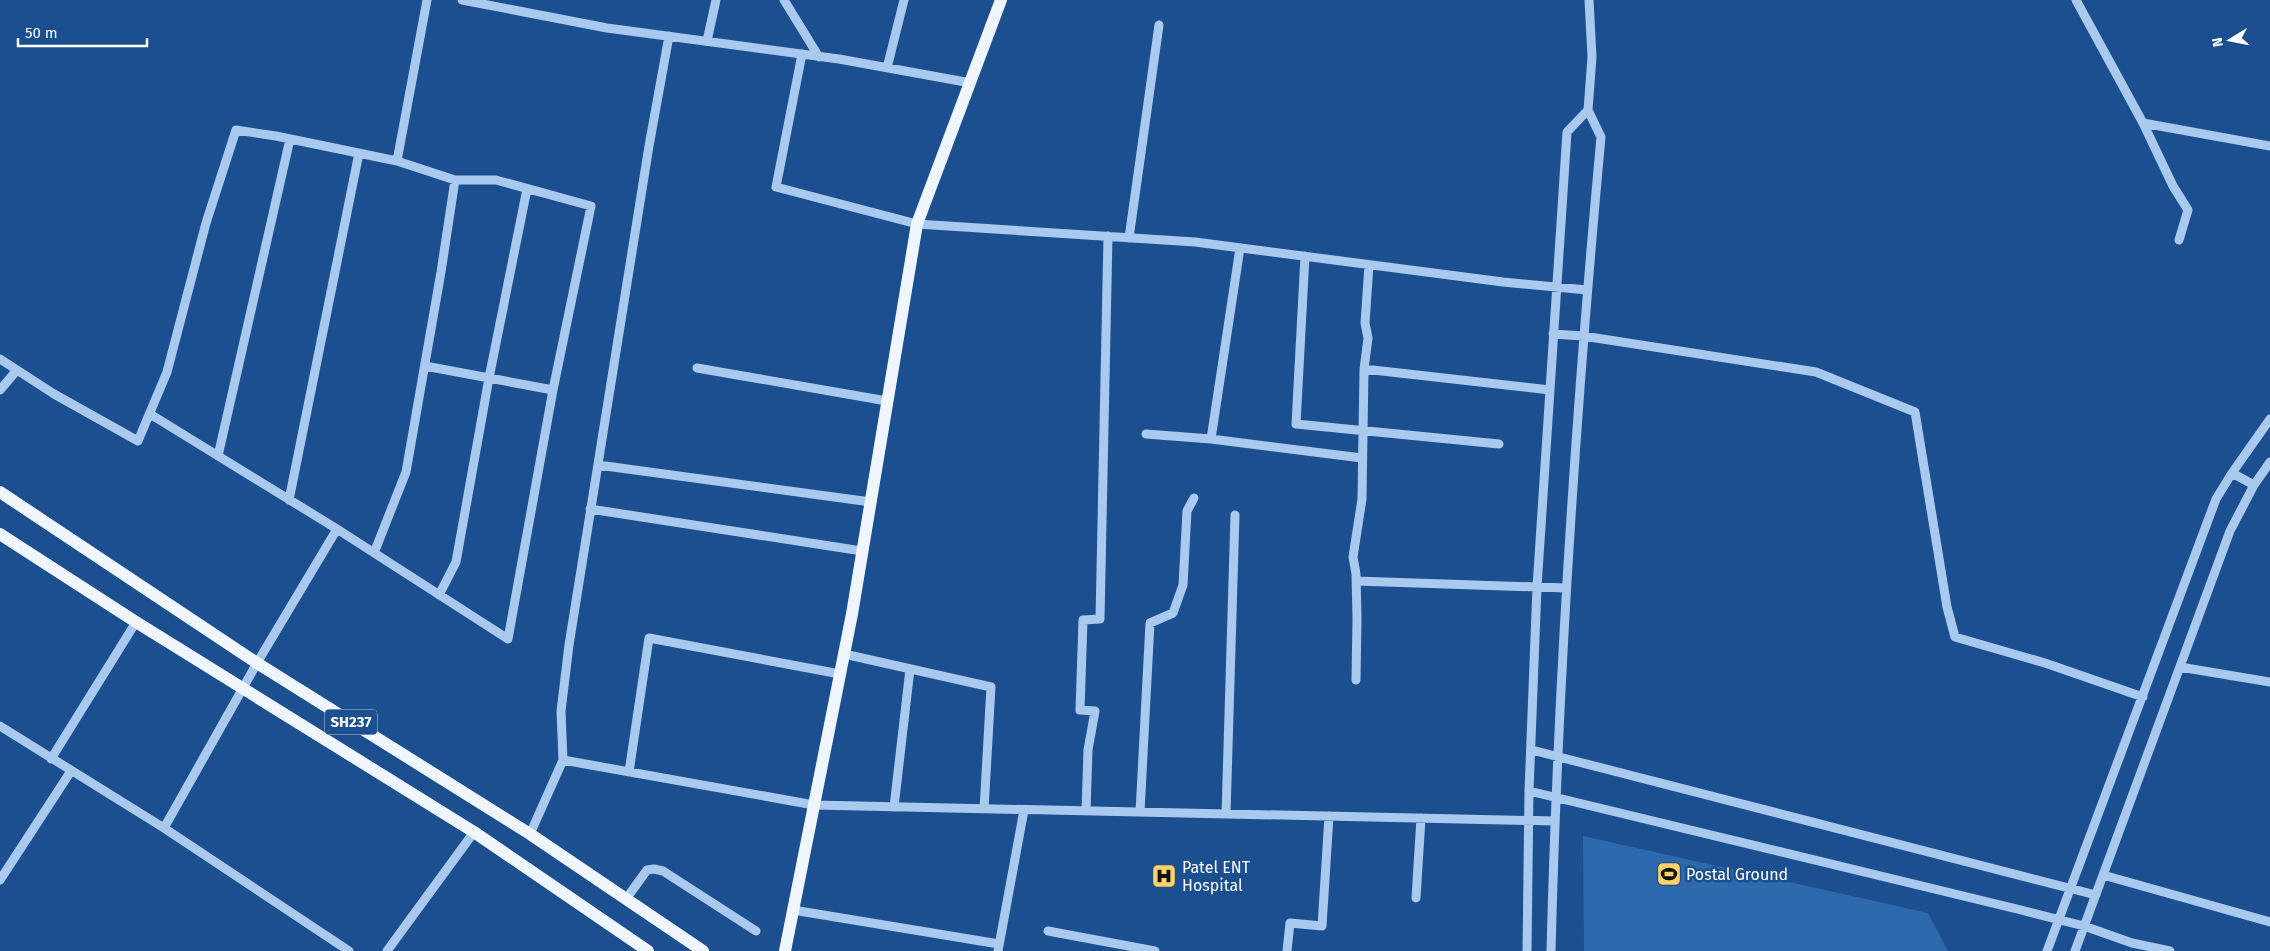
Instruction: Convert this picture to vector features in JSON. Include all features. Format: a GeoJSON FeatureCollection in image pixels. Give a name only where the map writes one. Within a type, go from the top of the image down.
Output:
{"type":"FeatureCollection","features":[{"type":"Feature","properties":{"kind":"main road"},"geometry":{"type":"LineString","coordinates":[[785,951],[844,654],[917,224],[1001,0]]}},
{"type":"Feature","properties":{"kind":"main road","name":"SH237"},"geometry":{"type":"LineString","coordinates":[[0,492],[257,663],[530,834],[704,951]]}},
{"type":"Feature","properties":{"kind":"main road","name":"SH237"},"geometry":{"type":"LineString","coordinates":[[0,534],[136,622],[474,832],[648,951]]}},
{"type":"Feature","properties":{"kind":"street"},"geometry":{"type":"LineString","coordinates":[[397,160],[427,0]]}},
{"type":"Feature","properties":{"kind":"street"},"geometry":{"type":"LineString","coordinates":[[462,0],[607,28],[802,54],[971,83]]}},
{"type":"Feature","properties":{"kind":"street"},"geometry":{"type":"LineString","coordinates":[[519,11],[522,0]]}},
{"type":"Feature","properties":{"kind":"street"},"geometry":{"type":"LineString","coordinates":[[707,41],[716,0]]}},
{"type":"Feature","properties":{"kind":"street"},"geometry":{"type":"LineString","coordinates":[[784,0],[819,57]]}},
{"type":"Feature","properties":{"kind":"street"},"geometry":{"type":"LineString","coordinates":[[887,68],[904,0]]}},
{"type":"Feature","properties":{"kind":"street"},"geometry":{"type":"LineString","coordinates":[[1551,951],[1555,796],[1566,588],[1583,336],[1601,137],[1588,105],[1592,57],[1589,0]]}},
{"type":"Feature","properties":{"kind":"street"},"geometry":{"type":"LineString","coordinates":[[2076,0],[2143,123],[2173,186],[2188,210],[2179,240]]}},
{"type":"Feature","properties":{"kind":"street"},"geometry":{"type":"LineString","coordinates":[[1128,238],[1159,24]]}},
{"type":"Feature","properties":{"kind":"street"},"geometry":{"type":"LineString","coordinates":[[530,834],[563,760],[561,712],[590,509],[649,146],[669,36]]}},
{"type":"Feature","properties":{"kind":"street"},"geometry":{"type":"LineString","coordinates":[[802,54],[776,188],[917,224],[1108,236],[1240,248],[1503,282],[1587,290]]}},
{"type":"Feature","properties":{"kind":"street"},"geometry":{"type":"LineString","coordinates":[[1527,951],[1529,820],[1537,587],[1567,132],[1588,105]]}},
{"type":"Feature","properties":{"kind":"street"},"geometry":{"type":"LineString","coordinates":[[2143,123],[2270,146]]}},
{"type":"Feature","properties":{"kind":"street"},"geometry":{"type":"LineString","coordinates":[[0,359],[54,394],[138,442],[167,372],[206,223],[236,130],[397,160],[455,180],[496,180],[591,206],[553,390],[508,639],[337,529],[150,414]]}},
{"type":"Feature","properties":{"kind":"street"},"geometry":{"type":"LineString","coordinates":[[218,456],[290,139]]}},
{"type":"Feature","properties":{"kind":"street"},"geometry":{"type":"LineString","coordinates":[[289,500],[359,153]]}},
{"type":"Feature","properties":{"kind":"street"},"geometry":{"type":"LineString","coordinates":[[374,553],[406,472],[455,180]]}},
{"type":"Feature","properties":{"kind":"street"},"geometry":{"type":"LineString","coordinates":[[439,595],[456,562],[527,189]]}},
{"type":"Feature","properties":{"kind":"street"},"geometry":{"type":"LineString","coordinates":[[1086,811],[1088,750],[1095,712],[1080,710],[1083,620],[1100,619],[1108,236]]}},
{"type":"Feature","properties":{"kind":"street"},"geometry":{"type":"LineString","coordinates":[[1211,439],[1240,248]]}},
{"type":"Feature","properties":{"kind":"street"},"geometry":{"type":"LineString","coordinates":[[1305,256],[1296,424],[1500,444]]}},
{"type":"Feature","properties":{"kind":"street"},"geometry":{"type":"LineString","coordinates":[[1356,680],[1356,581],[1353,557],[1362,499],[1364,369],[1368,338],[1364,323],[1369,265]]}},
{"type":"Feature","properties":{"kind":"street"},"geometry":{"type":"LineString","coordinates":[[1553,334],[1583,336],[1816,372],[1915,412],[1947,606],[1955,637],[2045,663],[2143,697]]}},
{"type":"Feature","properties":{"kind":"street"},"geometry":{"type":"LineString","coordinates":[[425,366],[553,390]]}},
{"type":"Feature","properties":{"kind":"street"},"geometry":{"type":"LineString","coordinates":[[697,368],[888,401]]}},
{"type":"Feature","properties":{"kind":"street"},"geometry":{"type":"LineString","coordinates":[[1364,369],[1550,390]]}},
{"type":"Feature","properties":{"kind":"street"},"geometry":{"type":"LineString","coordinates":[[0,390],[17,370]]}},
{"type":"Feature","properties":{"kind":"street"},"geometry":{"type":"LineString","coordinates":[[2047,951],[2216,499],[2232,472],[2270,419]]}},
{"type":"Feature","properties":{"kind":"street"},"geometry":{"type":"LineString","coordinates":[[1146,434],[1211,439],[1362,458]]}},
{"type":"Feature","properties":{"kind":"street"},"geometry":{"type":"LineString","coordinates":[[2075,951],[2230,531],[2254,485],[2270,462]]}},
{"type":"Feature","properties":{"kind":"street"},"geometry":{"type":"LineString","coordinates":[[598,464],[871,502]]}},
{"type":"Feature","properties":{"kind":"street"},"geometry":{"type":"LineString","coordinates":[[2232,472],[2254,485]]}},
{"type":"Feature","properties":{"kind":"street"},"geometry":{"type":"LineString","coordinates":[[1140,812],[1150,623],[1173,613],[1183,585],[1187,511],[1194,498]]}},
{"type":"Feature","properties":{"kind":"street"},"geometry":{"type":"LineString","coordinates":[[590,509],[862,551]]}},
{"type":"Feature","properties":{"kind":"street"},"geometry":{"type":"LineString","coordinates":[[1226,814],[1235,515]]}},
{"type":"Feature","properties":{"kind":"street"},"geometry":{"type":"LineString","coordinates":[[164,828],[243,687],[337,529]]}},
{"type":"Feature","properties":{"kind":"street"},"geometry":{"type":"LineString","coordinates":[[1356,581],[1566,588]]}},
{"type":"Feature","properties":{"kind":"street"},"geometry":{"type":"LineString","coordinates":[[51,759],[136,622]]}},
{"type":"Feature","properties":{"kind":"street"},"geometry":{"type":"LineString","coordinates":[[629,772],[649,638],[840,674]]}},
{"type":"Feature","properties":{"kind":"street"},"geometry":{"type":"LineString","coordinates":[[844,654],[991,687],[984,809]]}},
{"type":"Feature","properties":{"kind":"street"},"geometry":{"type":"LineString","coordinates":[[2180,666],[2270,682]]}},
{"type":"Feature","properties":{"kind":"street"},"geometry":{"type":"LineString","coordinates":[[894,807],[910,669]]}},
{"type":"Feature","properties":{"kind":"street"},"geometry":{"type":"LineString","coordinates":[[0,726],[164,828],[349,951]]}},
{"type":"Feature","properties":{"kind":"street"},"geometry":{"type":"LineString","coordinates":[[1532,750],[1558,755],[2096,896]]}},
{"type":"Feature","properties":{"kind":"street"},"geometry":{"type":"LineString","coordinates":[[563,760],[814,805],[1554,821]]}},
{"type":"Feature","properties":{"kind":"street"},"geometry":{"type":"LineString","coordinates":[[0,880],[71,771]]}},
{"type":"Feature","properties":{"kind":"street"},"geometry":{"type":"LineString","coordinates":[[1530,791],[2084,926],[2132,943],[2170,951]]}},
{"type":"Feature","properties":{"kind":"street"},"geometry":{"type":"LineString","coordinates":[[793,910],[998,948],[1024,810]]}},
{"type":"Feature","properties":{"kind":"street"},"geometry":{"type":"LineString","coordinates":[[1287,951],[1290,923],[1322,926],[1328,816]]}},
{"type":"Feature","properties":{"kind":"street"},"geometry":{"type":"LineString","coordinates":[[1416,898],[1420,818]]}},
{"type":"Feature","properties":{"kind":"street"},"geometry":{"type":"LineString","coordinates":[[387,951],[474,832]]}},
{"type":"Feature","properties":{"kind":"street"},"geometry":{"type":"LineString","coordinates":[[626,899],[647,870],[663,871],[756,931]]}},
{"type":"Feature","properties":{"kind":"street"},"geometry":{"type":"LineString","coordinates":[[2103,875],[2270,922]]}},
{"type":"Feature","properties":{"kind":"street"},"geometry":{"type":"LineString","coordinates":[[1048,931],[1155,951]]}},
{"type":"Feature","properties":{"kind":"shaded area","name":"Postal Ground"},"geometry":{"type":"Polygon","coordinates":[[[1583,836],[1928,913],[1948,951],[1584,951],[1583,836]]]}},
{"type":"Feature","properties":{"kind":"place","name":"Postal Ground"},"geometry":{"type":"Point","coordinates":[1669,874]}},
{"type":"Feature","properties":{"kind":"place","name":"Patel ENT Hospital"},"geometry":{"type":"Point","coordinates":[1164,876]}}]}
